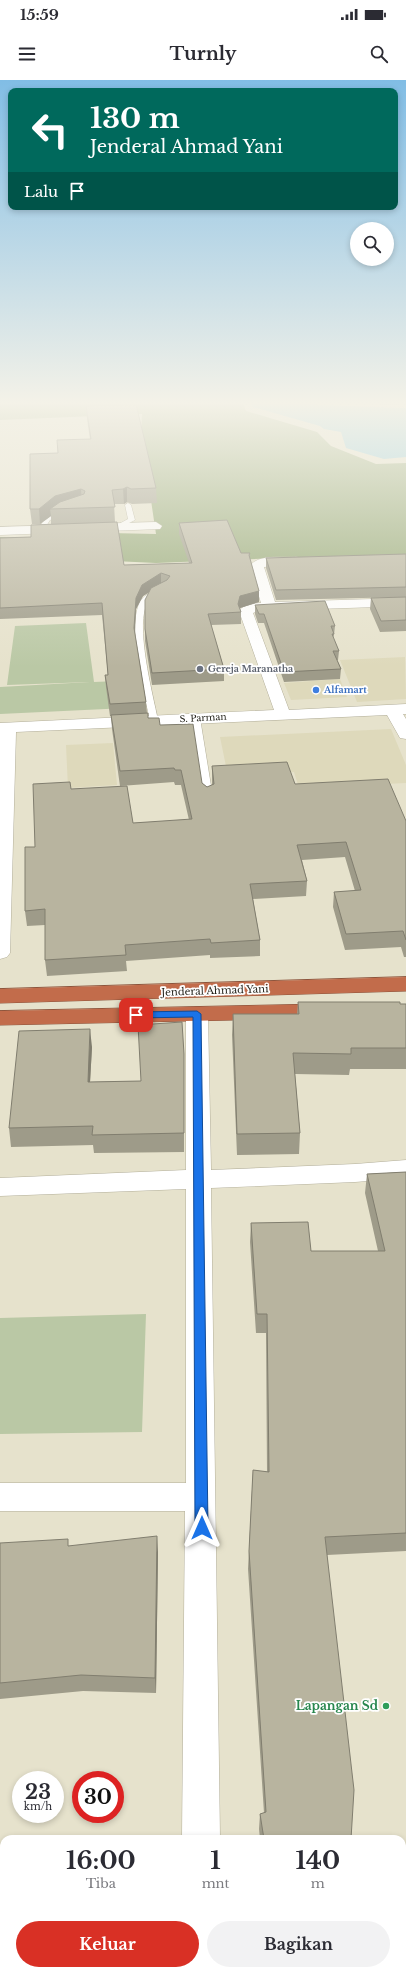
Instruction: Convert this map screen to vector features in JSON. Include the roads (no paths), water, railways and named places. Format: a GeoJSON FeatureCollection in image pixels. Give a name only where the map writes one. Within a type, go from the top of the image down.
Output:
{"type":"FeatureCollection","features":[{"type":"Feature","properties":{"kind":"highway","name":"Jenderal Ahmad Yani"},"geometry":{"type":"LineString","coordinates":[[0,996],[406,984]]}},
{"type":"Feature","properties":{"kind":"highway"},"geometry":{"type":"LineString","coordinates":[[0,1018],[348,1010]]}},
{"type":"Feature","properties":{"kind":"street"},"geometry":{"type":"LineString","coordinates":[[0,531],[156,526]]}},
{"type":"Feature","properties":{"kind":"street"},"geometry":{"type":"LineString","coordinates":[[269,606],[257,566],[261,563],[270,562],[310,561]]}},
{"type":"Feature","properties":{"kind":"street"},"geometry":{"type":"LineString","coordinates":[[283,714],[246,615],[246,611],[248,609],[269,606],[406,602]]}},
{"type":"Feature","properties":{"kind":"street"},"geometry":{"type":"LineString","coordinates":[[399,709],[406,734]]}},
{"type":"Feature","properties":{"kind":"street","name":"S. Parman"},"geometry":{"type":"LineString","coordinates":[[4,728],[399,709]]}},
{"type":"Feature","properties":{"kind":"street"},"geometry":{"type":"LineString","coordinates":[[0,953],[4,728]]}},
{"type":"Feature","properties":{"kind":"street"},"geometry":{"type":"LineString","coordinates":[[197,1014],[202,1497],[201,1835]]}},
{"type":"Feature","properties":{"kind":"street"},"geometry":{"type":"LineString","coordinates":[[0,1188],[199,1180],[406,1169]]}},
{"type":"Feature","properties":{"kind":"street"},"geometry":{"type":"LineString","coordinates":[[0,1497],[202,1497]]}},
{"type":"Feature","properties":{"kind":"lane"},"geometry":{"type":"LineString","coordinates":[[117,528],[132,520],[128,505]]}},
{"type":"Feature","properties":{"kind":"lane"},"geometry":{"type":"LineString","coordinates":[[41,530],[47,519],[75,508]]}},
{"type":"Feature","properties":{"kind":"lane"},"geometry":{"type":"LineString","coordinates":[[154,720],[139,635],[140,614],[144,601],[153,594],[165,588]]}},
{"type":"Feature","properties":{"kind":"lane"},"geometry":{"type":"LineString","coordinates":[[196,718],[208,798]]}},
{"type":"Feature","properties":{"kind":"place","name":"Gereja Maranatha"},"geometry":{"type":"Point","coordinates":[200,669]}},
{"type":"Feature","properties":{"kind":"place","name":"Alfamart"},"geometry":{"type":"Point","coordinates":[316,690]}},
{"type":"Feature","properties":{"kind":"place","name":"Lapangan Sd"},"geometry":{"type":"Point","coordinates":[386,1706]}}]}
